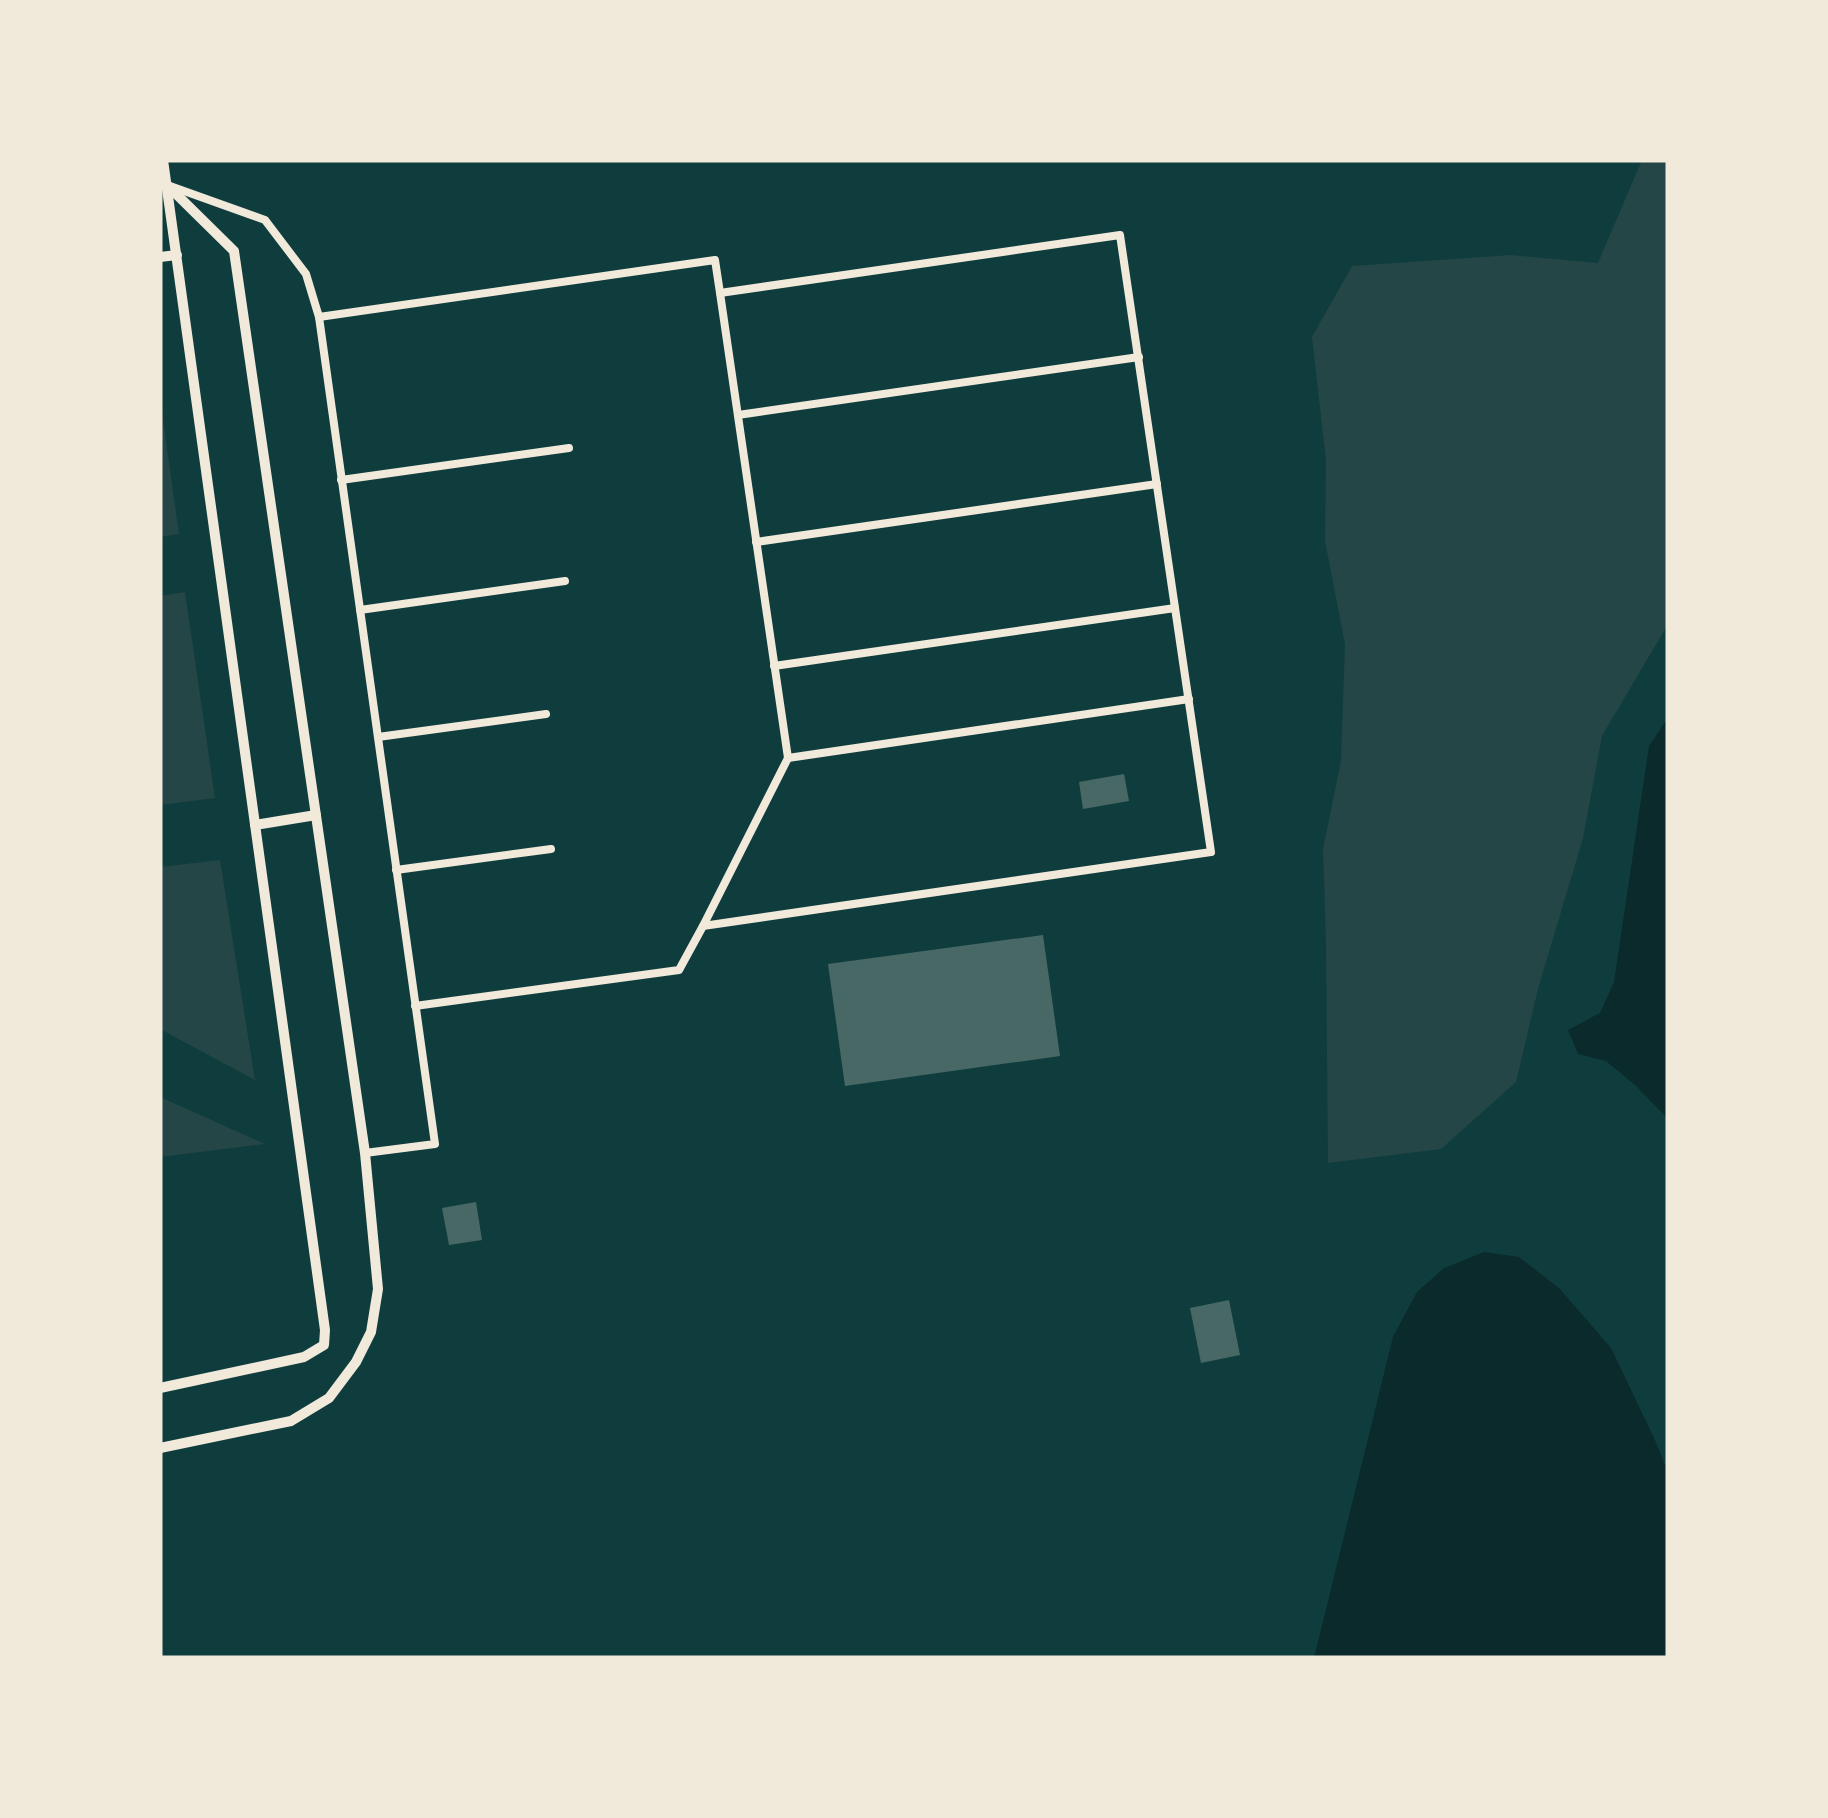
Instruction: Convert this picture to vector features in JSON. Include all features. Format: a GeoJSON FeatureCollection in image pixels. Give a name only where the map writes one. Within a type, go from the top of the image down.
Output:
{"type":"FeatureCollection","features":[{"type":"Feature","properties":{"kind":"street"},"geometry":{"type":"LineString","coordinates":[[160,1388],[304,1358],[324,1345],[325,1330],[177,255],[164,186],[164,160]]}},
{"type":"Feature","properties":{"kind":"street"},"geometry":{"type":"LineString","coordinates":[[160,1448],[291,1421],[329,1398],[356,1362],[371,1332],[378,1289],[365,1153],[234,251],[164,186]]}},
{"type":"Feature","properties":{"kind":"street"},"geometry":{"type":"LineString","coordinates":[[160,257],[177,255]]}},
{"type":"Feature","properties":{"kind":"street"},"geometry":{"type":"LineString","coordinates":[[255,825],[316,815]]}},
{"type":"Feature","properties":{"kind":"lane"},"geometry":{"type":"LineString","coordinates":[[164,186],[264,220],[306,274],[319,317],[435,1144],[365,1153]]}},
{"type":"Feature","properties":{"kind":"lane"},"geometry":{"type":"LineString","coordinates":[[702,926],[1210,852],[1120,235],[720,293]]}},
{"type":"Feature","properties":{"kind":"lane"},"geometry":{"type":"LineString","coordinates":[[319,317],[715,260],[788,758],[678,970],[415,1006]]}},
{"type":"Feature","properties":{"kind":"lane"},"geometry":{"type":"LineString","coordinates":[[738,415],[1138,357]]}},
{"type":"Feature","properties":{"kind":"lane"},"geometry":{"type":"LineString","coordinates":[[341,480],[570,448]]}},
{"type":"Feature","properties":{"kind":"lane"},"geometry":{"type":"LineString","coordinates":[[756,542],[1157,484]]}},
{"type":"Feature","properties":{"kind":"lane"},"geometry":{"type":"LineString","coordinates":[[360,610],[566,581]]}},
{"type":"Feature","properties":{"kind":"lane"},"geometry":{"type":"LineString","coordinates":[[774,666],[1175,608]]}},
{"type":"Feature","properties":{"kind":"lane"},"geometry":{"type":"LineString","coordinates":[[788,758],[1188,700]]}},
{"type":"Feature","properties":{"kind":"lane"},"geometry":{"type":"LineString","coordinates":[[378,738],[546,714]]}},
{"type":"Feature","properties":{"kind":"lane"},"geometry":{"type":"LineString","coordinates":[[396,870],[551,849]]}},
{"type":"Feature","properties":{"kind":"shaded area"},"geometry":{"type":"Polygon","coordinates":[[[1642,160],[1668,160],[1668,624],[1602,736],[1583,838],[1538,989],[1516,1082],[1441,1149],[1328,1163],[1323,849],[1341,761],[1345,644],[1325,541],[1326,460],[1312,337],[1352,266],[1511,255],[1598,263],[1642,160]]]}},
{"type":"Feature","properties":{"kind":"shaded area"},"geometry":{"type":"Polygon","coordinates":[[[160,399],[179,534],[160,537],[160,399]]]}},
{"type":"Feature","properties":{"kind":"shaded area"},"geometry":{"type":"Polygon","coordinates":[[[185,592],[215,798],[160,805],[160,596],[185,592]]]}},
{"type":"Feature","properties":{"kind":"shaded area"},"geometry":{"type":"Polygon","coordinates":[[[1665,722],[1668,1119],[1606,1061],[1578,1054],[1568,1030],[1600,1013],[1614,982],[1649,746],[1665,722]]]}},
{"type":"Feature","properties":{"kind":"shaded area"},"geometry":{"type":"Polygon","coordinates":[[[220,860],[255,1080],[160,1029],[160,867],[220,860]]]}},
{"type":"Feature","properties":{"kind":"shaded area"},"geometry":{"type":"Polygon","coordinates":[[[160,1097],[265,1144],[160,1157],[160,1097]]]}},
{"type":"Feature","properties":{"kind":"shaded area"},"geometry":{"type":"Polygon","coordinates":[[[1484,1252],[1519,1257],[1560,1289],[1611,1348],[1654,1438],[1668,1472],[1668,1658],[1314,1658],[1393,1337],[1417,1292],[1444,1268],[1484,1252]]]}},
{"type":"Feature","properties":{"kind":"building"},"geometry":{"type":"Polygon","coordinates":[[[1124,774],[1129,801],[1083,809],[1079,782],[1124,774]]]}},
{"type":"Feature","properties":{"kind":"building"},"geometry":{"type":"Polygon","coordinates":[[[1043,935],[1060,1056],[845,1086],[828,964],[1043,935]]]}},
{"type":"Feature","properties":{"kind":"building"},"geometry":{"type":"Polygon","coordinates":[[[476,1202],[482,1240],[449,1245],[442,1208],[476,1202]]]}},
{"type":"Feature","properties":{"kind":"building"},"geometry":{"type":"Polygon","coordinates":[[[1229,1300],[1240,1355],[1201,1363],[1190,1308],[1229,1300]]]}}]}
